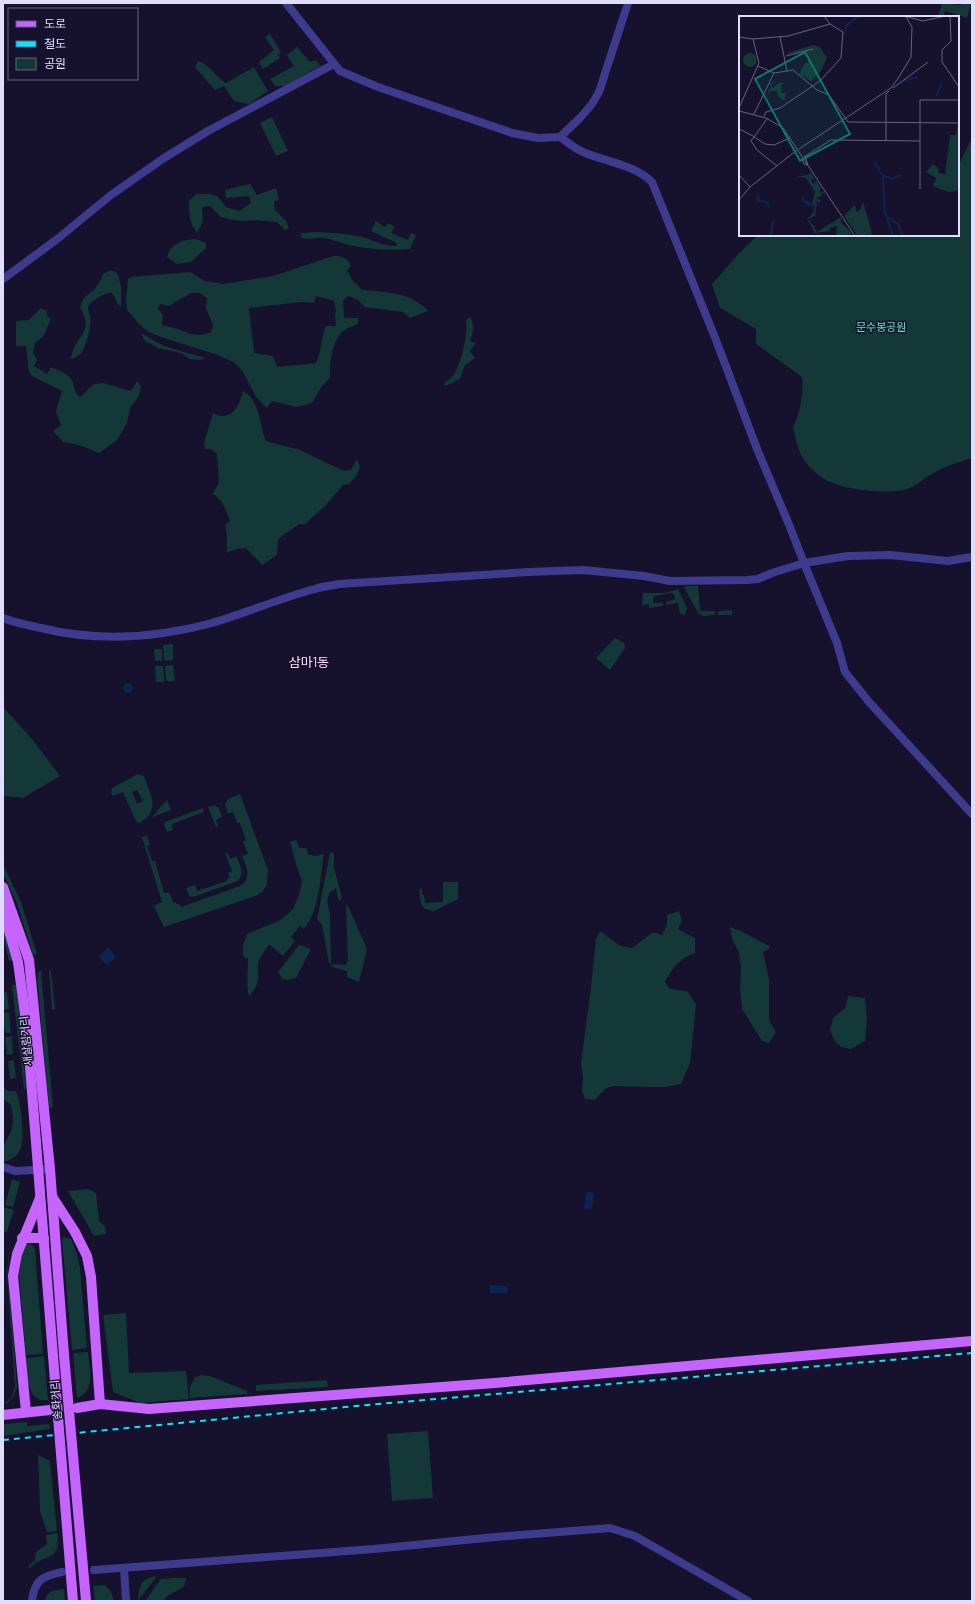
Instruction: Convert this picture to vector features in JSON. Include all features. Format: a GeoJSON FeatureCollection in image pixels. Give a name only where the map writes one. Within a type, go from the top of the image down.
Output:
{"type":"FeatureCollection","features":[{"type":"Feature","properties":{"kind":"main road","name":"새살림거리"},"geometry":{"type":"LineString","coordinates":[[3,887],[29,960],[52,1196]]}},
{"type":"Feature","properties":{"kind":"main road","name":"새살림거리"},"geometry":{"type":"LineString","coordinates":[[3,910],[18,962],[27,1029],[40,1197]]}},
{"type":"Feature","properties":{"kind":"main road"},"geometry":{"type":"LineString","coordinates":[[52,1196],[75,1232],[87,1256],[91,1278],[100,1404]]}},
{"type":"Feature","properties":{"kind":"main road","name":"송화거리"},"geometry":{"type":"LineString","coordinates":[[52,1196],[64,1355],[86,1601]]}},
{"type":"Feature","properties":{"kind":"main road"},"geometry":{"type":"LineString","coordinates":[[26,1412],[13,1276],[22,1238],[40,1197]]}},
{"type":"Feature","properties":{"kind":"main road","name":"송화거리"},"geometry":{"type":"LineString","coordinates":[[40,1197],[73,1601]]}},
{"type":"Feature","properties":{"kind":"main road"},"geometry":{"type":"LineString","coordinates":[[56,1235],[75,1232]]}},
{"type":"Feature","properties":{"kind":"main road"},"geometry":{"type":"LineString","coordinates":[[22,1238],[44,1238]]}},
{"type":"Feature","properties":{"kind":"main road"},"geometry":{"type":"LineString","coordinates":[[77,1408],[100,1404],[156,1409],[495,1383],[663,1367],[972,1341]]}},
{"type":"Feature","properties":{"kind":"main road"},"geometry":{"type":"LineString","coordinates":[[3,1415],[50,1410]]}},
{"type":"Feature","properties":{"kind":"street"},"geometry":{"type":"LineString","coordinates":[[286,3],[340,71],[358,79],[512,133],[538,138],[560,137],[581,152],[646,175],[652,182],[716,340],[757,448],[837,643],[845,672],[869,702],[972,814]]}},
{"type":"Feature","properties":{"kind":"street"},"geometry":{"type":"LineString","coordinates":[[560,137],[580,118],[592,104],[599,92],[628,3]]}},
{"type":"Feature","properties":{"kind":"street"},"geometry":{"type":"LineString","coordinates":[[3,279],[56,240],[111,195],[164,158],[208,131],[334,64]]}},
{"type":"Feature","properties":{"kind":"street"},"geometry":{"type":"LineString","coordinates":[[3,618],[75,635],[149,636],[186,630],[316,588],[339,584],[521,572],[583,570],[638,575],[670,581],[747,580],[758,579],[772,572],[804,563],[848,556],[896,556],[948,561],[972,557]]}},
{"type":"Feature","properties":{"kind":"street"},"geometry":{"type":"LineString","coordinates":[[3,1167],[15,1171],[38,1171],[50,1169]]}},
{"type":"Feature","properties":{"kind":"street"},"geometry":{"type":"LineString","coordinates":[[94,1570],[374,1549],[495,1537],[610,1528],[635,1536],[748,1601]]}},
{"type":"Feature","properties":{"kind":"street"},"geometry":{"type":"LineString","coordinates":[[124,1568],[126,1601]]}},
{"type":"Feature","properties":{"kind":"street"},"geometry":{"type":"LineString","coordinates":[[32,1601],[33,1593],[40,1581],[45,1576],[62,1572]]}},
{"type":"Feature","properties":{"kind":"green space"},"geometry":{"type":"Polygon","coordinates":[[[942,3],[961,5],[962,3],[971,4],[967,18],[945,11],[943,16],[938,16],[942,3]]]}},
{"type":"Feature","properties":{"kind":"green space"},"geometry":{"type":"Polygon","coordinates":[[[270,34],[281,52],[278,55],[280,58],[263,69],[259,62],[274,50],[265,37],[270,34]]]}},
{"type":"Feature","properties":{"kind":"green space"},"geometry":{"type":"Polygon","coordinates":[[[297,47],[310,62],[316,60],[320,66],[285,86],[275,86],[270,79],[294,66],[287,55],[297,47]]]}},
{"type":"Feature","properties":{"kind":"green space"},"geometry":{"type":"Polygon","coordinates":[[[198,61],[210,68],[226,83],[254,67],[268,91],[249,104],[234,101],[224,86],[215,90],[195,67],[198,61]]]}},
{"type":"Feature","properties":{"kind":"green space"},"geometry":{"type":"Polygon","coordinates":[[[272,117],[288,151],[276,156],[260,123],[272,117]]]}},
{"type":"Feature","properties":{"kind":"green space","name":"문수봉공원"},"geometry":{"type":"Polygon","coordinates":[[[970,142],[972,143],[972,458],[939,470],[912,487],[904,490],[870,491],[846,487],[828,481],[811,469],[801,456],[793,427],[798,416],[801,403],[802,377],[756,344],[756,329],[720,308],[712,284],[744,248],[757,236],[959,236],[959,164],[970,142]]]}},
{"type":"Feature","properties":{"kind":"green space"},"geometry":{"type":"Polygon","coordinates":[[[250,184],[257,195],[276,188],[279,199],[274,202],[275,210],[286,221],[289,228],[285,230],[277,222],[233,220],[221,217],[210,206],[202,207],[203,221],[197,233],[191,222],[189,214],[189,201],[196,194],[210,194],[217,196],[226,207],[239,211],[251,203],[249,196],[226,198],[225,190],[250,184]]]}},
{"type":"Feature","properties":{"kind":"green space"},"geometry":{"type":"Polygon","coordinates":[[[376,221],[385,227],[388,223],[395,227],[391,233],[408,240],[411,233],[416,235],[410,249],[377,249],[352,246],[324,238],[306,239],[300,237],[302,233],[337,233],[363,237],[381,244],[397,246],[397,243],[371,231],[376,221]]]}},
{"type":"Feature","properties":{"kind":"green space"},"geometry":{"type":"Polygon","coordinates":[[[196,239],[206,243],[206,248],[191,262],[177,264],[167,257],[171,248],[178,243],[196,239]]]}},
{"type":"Feature","properties":{"kind":"green space"},"geometry":{"type":"Polygon","coordinates":[[[333,256],[342,257],[346,259],[351,266],[347,270],[351,278],[362,290],[398,294],[414,300],[428,311],[410,318],[403,312],[365,307],[358,300],[348,296],[343,301],[344,318],[358,318],[358,324],[346,329],[337,339],[332,351],[330,378],[322,386],[312,403],[297,407],[272,401],[267,408],[256,397],[243,372],[235,363],[218,355],[161,337],[147,331],[127,310],[126,300],[128,279],[131,277],[190,272],[205,281],[223,284],[273,276],[333,256]],[[191,293],[169,306],[160,304],[158,309],[163,315],[162,325],[196,335],[211,332],[213,325],[206,308],[207,298],[200,293],[191,293]],[[316,296],[314,303],[301,302],[249,308],[254,353],[273,356],[277,367],[316,363],[326,326],[336,326],[336,311],[334,301],[316,296]]]}},
{"type":"Feature","properties":{"kind":"green space"},"geometry":{"type":"Polygon","coordinates":[[[111,270],[118,274],[121,287],[121,307],[111,292],[98,298],[89,305],[90,322],[87,340],[81,354],[72,359],[73,350],[83,333],[86,323],[80,307],[84,298],[94,290],[103,274],[111,270]]]}},
{"type":"Feature","properties":{"kind":"green space"},"geometry":{"type":"Polygon","coordinates":[[[41,308],[47,311],[47,316],[51,319],[43,337],[35,343],[33,353],[37,360],[34,366],[47,374],[51,367],[65,373],[71,379],[80,397],[94,384],[103,383],[131,391],[137,381],[141,386],[139,396],[130,408],[127,423],[117,440],[99,453],[79,445],[63,442],[53,431],[61,425],[56,412],[62,391],[32,376],[29,372],[26,346],[16,346],[16,321],[29,320],[41,308]]]}},
{"type":"Feature","properties":{"kind":"green space"},"geometry":{"type":"Polygon","coordinates":[[[470,317],[473,323],[473,329],[470,341],[476,343],[470,351],[475,358],[465,365],[460,378],[453,383],[444,386],[444,384],[454,374],[462,355],[467,325],[466,320],[470,317]]]}},
{"type":"Feature","properties":{"kind":"green space"},"geometry":{"type":"Polygon","coordinates":[[[141,333],[164,346],[205,358],[201,360],[190,359],[181,353],[158,348],[145,341],[141,333]]]}},
{"type":"Feature","properties":{"kind":"green space"},"geometry":{"type":"Polygon","coordinates":[[[243,391],[249,396],[257,407],[266,441],[300,450],[344,471],[351,470],[357,459],[360,467],[357,475],[349,484],[343,485],[326,505],[305,524],[299,524],[278,539],[277,555],[262,565],[246,548],[236,549],[227,553],[227,535],[225,525],[230,521],[219,498],[212,494],[219,483],[217,454],[211,449],[205,449],[204,443],[213,413],[222,416],[227,416],[230,414],[237,407],[243,391]]]}},
{"type":"Feature","properties":{"kind":"green space"},"geometry":{"type":"Polygon","coordinates":[[[698,586],[700,610],[715,611],[715,615],[703,616],[698,613],[684,587],[698,586]]]}},
{"type":"Feature","properties":{"kind":"green space"},"geometry":{"type":"Polygon","coordinates":[[[678,589],[687,608],[685,615],[680,613],[678,603],[666,605],[666,602],[675,599],[675,596],[672,593],[655,596],[653,598],[653,603],[663,603],[663,606],[649,608],[649,604],[642,605],[643,593],[665,593],[678,589]]]}},
{"type":"Feature","properties":{"kind":"green space"},"geometry":{"type":"Polygon","coordinates":[[[732,610],[732,615],[718,615],[718,611],[732,610]]]}},
{"type":"Feature","properties":{"kind":"green space"},"geometry":{"type":"Polygon","coordinates":[[[615,638],[624,643],[625,648],[610,670],[596,658],[615,638]]]}},
{"type":"Feature","properties":{"kind":"green space"},"geometry":{"type":"Polygon","coordinates":[[[173,644],[173,660],[164,661],[163,645],[173,644]]]}},
{"type":"Feature","properties":{"kind":"green space"},"geometry":{"type":"Polygon","coordinates":[[[154,649],[162,649],[162,661],[155,661],[154,649]]]}},
{"type":"Feature","properties":{"kind":"green space"},"geometry":{"type":"Polygon","coordinates":[[[173,665],[175,681],[166,681],[165,666],[173,665]]]}},
{"type":"Feature","properties":{"kind":"green space"},"geometry":{"type":"Polygon","coordinates":[[[155,666],[163,666],[164,682],[156,682],[155,666]]]}},
{"type":"Feature","properties":{"kind":"green space"},"geometry":{"type":"Polygon","coordinates":[[[3,707],[32,739],[60,776],[23,798],[3,796],[3,707]]]}},
{"type":"Feature","properties":{"kind":"green space"},"geometry":{"type":"Polygon","coordinates":[[[138,774],[144,776],[152,802],[150,813],[139,823],[136,821],[123,792],[113,796],[111,793],[112,788],[138,774]],[[137,790],[132,792],[137,804],[143,801],[137,790]]]}},
{"type":"Feature","properties":{"kind":"green space"},"geometry":{"type":"Polygon","coordinates":[[[240,794],[268,870],[267,885],[258,895],[164,927],[154,906],[162,902],[142,837],[147,836],[150,845],[147,846],[152,861],[155,861],[164,893],[169,892],[173,902],[181,907],[240,886],[244,883],[247,876],[247,869],[242,856],[248,854],[243,842],[246,840],[240,823],[237,823],[233,812],[228,814],[225,804],[228,799],[240,794]]]}},
{"type":"Feature","properties":{"kind":"green space"},"geometry":{"type":"Polygon","coordinates":[[[167,800],[171,810],[152,817],[167,800]]]}},
{"type":"Feature","properties":{"kind":"green space"},"geometry":{"type":"Polygon","coordinates":[[[214,805],[219,808],[222,817],[216,820],[218,826],[216,827],[208,807],[214,805]]]}},
{"type":"Feature","properties":{"kind":"green space"},"geometry":{"type":"Polygon","coordinates":[[[203,808],[204,812],[172,824],[173,830],[167,832],[164,825],[165,822],[203,808]]]}},
{"type":"Feature","properties":{"kind":"green space"},"geometry":{"type":"Polygon","coordinates":[[[296,840],[300,848],[306,848],[308,854],[315,856],[324,854],[320,883],[313,913],[304,929],[300,926],[291,937],[295,941],[283,956],[269,944],[258,962],[258,978],[256,987],[249,996],[247,984],[248,959],[243,956],[243,945],[247,934],[281,920],[293,909],[299,895],[302,880],[290,842],[296,840]]]}},
{"type":"Feature","properties":{"kind":"green space"},"geometry":{"type":"Polygon","coordinates":[[[227,852],[230,859],[236,856],[240,866],[241,875],[238,881],[193,897],[189,896],[186,888],[195,885],[197,891],[227,881],[227,879],[230,878],[228,873],[232,871],[225,853],[227,852]]]}},
{"type":"Feature","properties":{"kind":"green space"},"geometry":{"type":"Polygon","coordinates":[[[330,853],[334,853],[334,868],[342,897],[340,901],[338,899],[336,888],[330,892],[327,900],[330,914],[331,964],[345,965],[348,961],[346,906],[348,906],[367,949],[359,982],[347,977],[347,971],[335,968],[329,963],[322,925],[317,919],[330,853]]]}},
{"type":"Feature","properties":{"kind":"green space"},"geometry":{"type":"Polygon","coordinates":[[[3,864],[21,902],[37,954],[33,955],[17,903],[3,874],[3,864]]]}},
{"type":"Feature","properties":{"kind":"green space"},"geometry":{"type":"Polygon","coordinates":[[[443,882],[458,882],[458,899],[434,911],[425,909],[421,904],[419,889],[422,889],[422,895],[424,895],[425,903],[443,902],[443,882]]]}},
{"type":"Feature","properties":{"kind":"green space"},"geometry":{"type":"Polygon","coordinates":[[[679,911],[682,921],[678,929],[695,938],[695,953],[684,958],[677,964],[665,982],[670,989],[687,991],[696,1004],[690,1063],[681,1084],[666,1087],[612,1086],[605,1089],[595,1100],[585,1099],[582,1091],[583,1078],[581,1063],[596,939],[600,931],[620,946],[632,948],[653,932],[662,935],[667,925],[667,915],[679,911]]]}},
{"type":"Feature","properties":{"kind":"green space"},"geometry":{"type":"Polygon","coordinates":[[[3,923],[13,960],[9,961],[3,936],[3,923]]]}},
{"type":"Feature","properties":{"kind":"green space"},"geometry":{"type":"Polygon","coordinates":[[[730,927],[741,931],[769,946],[769,949],[763,952],[769,980],[769,1020],[776,1032],[769,1043],[762,1041],[742,1009],[739,952],[732,939],[730,927]]]}},
{"type":"Feature","properties":{"kind":"green space"},"geometry":{"type":"Polygon","coordinates":[[[299,945],[311,949],[296,978],[287,980],[282,979],[278,972],[299,945]]]}},
{"type":"Feature","properties":{"kind":"green space"},"geometry":{"type":"Polygon","coordinates":[[[49,969],[51,971],[55,1009],[52,1010],[49,969]]]}},
{"type":"Feature","properties":{"kind":"green space"},"geometry":{"type":"Polygon","coordinates":[[[39,971],[41,971],[53,1107],[49,1108],[37,977],[39,971]]]}},
{"type":"Feature","properties":{"kind":"green space"},"geometry":{"type":"Polygon","coordinates":[[[14,984],[17,986],[26,1089],[24,1089],[12,985],[14,984]]]}},
{"type":"Feature","properties":{"kind":"green space"},"geometry":{"type":"Polygon","coordinates":[[[3,992],[7,992],[9,1009],[3,1010],[3,992]]]}},
{"type":"Feature","properties":{"kind":"green space"},"geometry":{"type":"Polygon","coordinates":[[[848,996],[865,998],[867,1018],[865,1041],[851,1049],[841,1047],[835,1041],[830,1030],[833,1018],[846,1007],[848,996]]]}},
{"type":"Feature","properties":{"kind":"green space"},"geometry":{"type":"Polygon","coordinates":[[[9,1012],[11,1033],[5,1033],[3,1013],[9,1012]]]}},
{"type":"Feature","properties":{"kind":"green space"},"geometry":{"type":"Polygon","coordinates":[[[12,1036],[13,1054],[7,1055],[5,1037],[12,1036]]]}},
{"type":"Feature","properties":{"kind":"green space"},"geometry":{"type":"Polygon","coordinates":[[[14,1060],[16,1078],[10,1079],[8,1061],[14,1060]]]}},
{"type":"Feature","properties":{"kind":"green space"},"geometry":{"type":"Polygon","coordinates":[[[3,1087],[8,1091],[16,1091],[21,1110],[23,1135],[19,1152],[10,1160],[3,1162],[3,1147],[12,1129],[13,1117],[11,1105],[3,1099],[3,1087]]]}},
{"type":"Feature","properties":{"kind":"green space"},"geometry":{"type":"Polygon","coordinates":[[[12,1179],[20,1182],[13,1207],[5,1205],[12,1179]]]}},
{"type":"Feature","properties":{"kind":"green space"},"geometry":{"type":"Polygon","coordinates":[[[88,1189],[96,1193],[99,1221],[105,1226],[106,1234],[94,1236],[68,1191],[88,1189]]]}},
{"type":"Feature","properties":{"kind":"green space"},"geometry":{"type":"Polygon","coordinates":[[[4,1207],[14,1210],[7,1232],[3,1232],[4,1207]]]}},
{"type":"Feature","properties":{"kind":"green space"},"geometry":{"type":"Polygon","coordinates":[[[64,1237],[71,1239],[77,1254],[80,1268],[87,1348],[72,1350],[62,1240],[64,1237]]]}},
{"type":"Feature","properties":{"kind":"green space"},"geometry":{"type":"Polygon","coordinates":[[[27,1243],[32,1245],[35,1249],[43,1354],[26,1355],[19,1275],[22,1254],[27,1243]]]}},
{"type":"Feature","properties":{"kind":"green space"},"geometry":{"type":"Polygon","coordinates":[[[10,1245],[8,1272],[17,1387],[12,1398],[3,1406],[12,1396],[15,1387],[7,1272],[10,1245]]]}},
{"type":"Feature","properties":{"kind":"green space"},"geometry":{"type":"Polygon","coordinates":[[[126,1313],[129,1373],[186,1371],[189,1399],[140,1403],[113,1392],[103,1315],[126,1313]]]}},
{"type":"Feature","properties":{"kind":"green space"},"geometry":{"type":"Polygon","coordinates":[[[88,1352],[90,1384],[83,1395],[77,1398],[73,1353],[88,1352]]]}},
{"type":"Feature","properties":{"kind":"green space"},"geometry":{"type":"Polygon","coordinates":[[[44,1356],[48,1400],[41,1400],[35,1397],[31,1392],[27,1371],[26,1358],[44,1356]]]}},
{"type":"Feature","properties":{"kind":"green space"},"geometry":{"type":"Polygon","coordinates":[[[201,1375],[210,1376],[247,1391],[247,1394],[190,1398],[190,1387],[195,1377],[201,1375]]]}},
{"type":"Feature","properties":{"kind":"green space"},"geometry":{"type":"Polygon","coordinates":[[[327,1380],[328,1387],[256,1391],[256,1385],[327,1380]]]}},
{"type":"Feature","properties":{"kind":"green space"},"geometry":{"type":"Polygon","coordinates":[[[27,1422],[27,1426],[49,1424],[50,1429],[3,1436],[3,1424],[27,1422]]]}},
{"type":"Feature","properties":{"kind":"green space"},"geometry":{"type":"Polygon","coordinates":[[[428,1431],[433,1498],[392,1501],[387,1434],[428,1431]]]}},
{"type":"Feature","properties":{"kind":"green space"},"geometry":{"type":"Polygon","coordinates":[[[38,1455],[50,1461],[57,1531],[47,1532],[40,1511],[38,1455]]]}},
{"type":"Feature","properties":{"kind":"green space"},"geometry":{"type":"Polygon","coordinates":[[[58,1533],[57,1549],[53,1555],[35,1563],[29,1569],[28,1567],[35,1560],[36,1552],[47,1544],[46,1535],[58,1533]]]}},
{"type":"Feature","properties":{"kind":"green space"},"geometry":{"type":"Polygon","coordinates":[[[157,1576],[138,1601],[139,1590],[142,1583],[147,1579],[157,1576]]]}},
{"type":"Feature","properties":{"kind":"green space"},"geometry":{"type":"Polygon","coordinates":[[[186,1578],[184,1587],[167,1596],[163,1601],[145,1601],[161,1579],[186,1578]]]}},
{"type":"Feature","properties":{"kind":"green space"},"geometry":{"type":"Polygon","coordinates":[[[105,1585],[111,1592],[114,1601],[95,1601],[93,1586],[105,1585]]]}},
{"type":"Feature","properties":{"kind":"green space"},"geometry":{"type":"Polygon","coordinates":[[[64,1589],[65,1601],[45,1601],[46,1597],[50,1593],[55,1590],[64,1589]]]}},
{"type":"Feature","properties":{"kind":"water"},"geometry":{"type":"Polygon","coordinates":[[[126,683],[130,683],[132,684],[132,692],[126,693],[123,690],[123,686],[126,683]]]}},
{"type":"Feature","properties":{"kind":"water"},"geometry":{"type":"Polygon","coordinates":[[[108,947],[116,957],[107,965],[99,957],[108,947]]]}},
{"type":"Feature","properties":{"kind":"water"},"geometry":{"type":"Polygon","coordinates":[[[586,1193],[594,1193],[592,1209],[584,1209],[586,1193]]]}},
{"type":"Feature","properties":{"kind":"water"},"geometry":{"type":"Polygon","coordinates":[[[490,1285],[507,1286],[507,1293],[490,1293],[490,1285]]]}},
{"type":"Feature","properties":{"kind":"railway"},"geometry":{"type":"LineString","coordinates":[[3,1440],[367,1405],[972,1353]]}},
{"type":"Feature","properties":{"kind":"district","name":"삼마1동"},"geometry":{"type":"Point","coordinates":[309,662]}}]}
